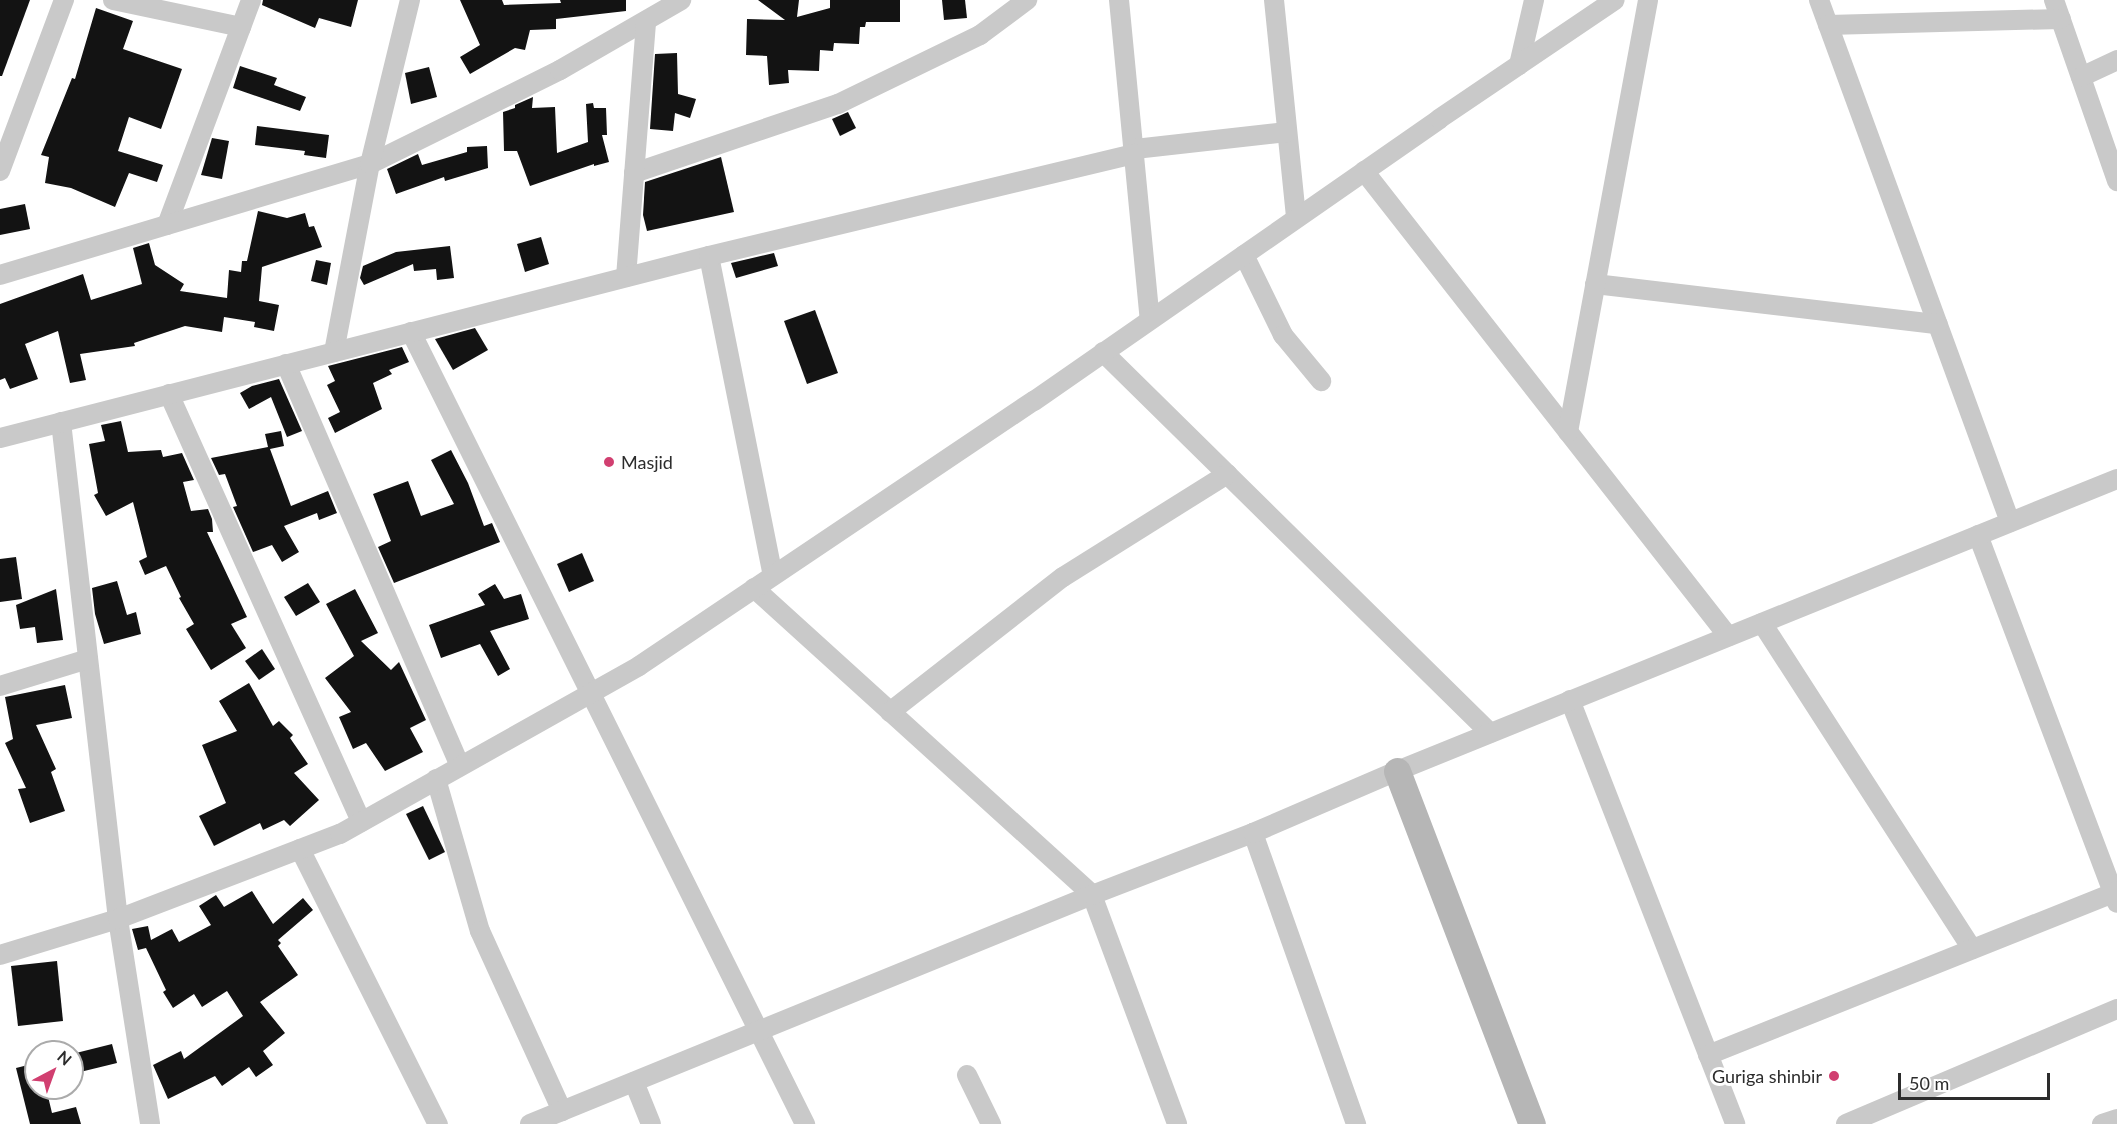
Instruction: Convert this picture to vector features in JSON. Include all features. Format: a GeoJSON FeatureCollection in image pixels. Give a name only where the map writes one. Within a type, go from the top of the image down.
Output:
{"type":"FeatureCollection","features":[{"type":"Feature","properties":{"kind":"street"},"geometry":{"type":"LineString","coordinates":[[0,171],[64,0]]}},
{"type":"Feature","properties":{"kind":"street"},"geometry":{"type":"LineString","coordinates":[[112,0],[241,27]]}},
{"type":"Feature","properties":{"kind":"street"},"geometry":{"type":"LineString","coordinates":[[167,225],[251,0]]}},
{"type":"Feature","properties":{"kind":"street"},"geometry":{"type":"LineString","coordinates":[[334,352],[370,164],[410,0]]}},
{"type":"Feature","properties":{"kind":"street"},"geometry":{"type":"LineString","coordinates":[[0,275],[370,164],[560,70],[681,0]]}},
{"type":"Feature","properties":{"kind":"street"},"geometry":{"type":"LineString","coordinates":[[634,173],[838,104],[980,35],[1027,0]]}},
{"type":"Feature","properties":{"kind":"street"},"geometry":{"type":"LineString","coordinates":[[1119,0],[1150,320]]}},
{"type":"Feature","properties":{"kind":"street"},"geometry":{"type":"LineString","coordinates":[[1274,0],[1296,218]]}},
{"type":"Feature","properties":{"kind":"street"},"geometry":{"type":"LineString","coordinates":[[1519,65],[1534,0]]}},
{"type":"Feature","properties":{"kind":"street"},"geometry":{"type":"LineString","coordinates":[[0,955],[118,920],[340,834],[639,666],[1150,320],[1615,0]]}},
{"type":"Feature","properties":{"kind":"street"},"geometry":{"type":"LineString","coordinates":[[1568,432],[1648,0]]}},
{"type":"Feature","properties":{"kind":"street"},"geometry":{"type":"LineString","coordinates":[[1819,0],[2010,522]]}},
{"type":"Feature","properties":{"kind":"street"},"geometry":{"type":"LineString","coordinates":[[1828,25],[2057,9],[2117,181]]}},
{"type":"Feature","properties":{"kind":"street"},"geometry":{"type":"LineString","coordinates":[[626,277],[646,21]]}},
{"type":"Feature","properties":{"kind":"street"},"geometry":{"type":"LineString","coordinates":[[2081,77],[2117,60]]}},
{"type":"Feature","properties":{"kind":"street"},"geometry":{"type":"LineString","coordinates":[[0,438],[709,256],[1135,152],[1287,132]]}},
{"type":"Feature","properties":{"kind":"street"},"geometry":{"type":"LineString","coordinates":[[1364,171],[1728,636]]}},
{"type":"Feature","properties":{"kind":"street"},"geometry":{"type":"LineString","coordinates":[[1244,255],[1283,335],[1321,381]]}},
{"type":"Feature","properties":{"kind":"street"},"geometry":{"type":"LineString","coordinates":[[709,256],[773,575]]}},
{"type":"Feature","properties":{"kind":"street"},"geometry":{"type":"LineString","coordinates":[[1595,284],[1938,324]]}},
{"type":"Feature","properties":{"kind":"street"},"geometry":{"type":"LineString","coordinates":[[411,332],[805,1124]]}},
{"type":"Feature","properties":{"kind":"street"},"geometry":{"type":"LineString","coordinates":[[1103,352],[1490,733]]}},
{"type":"Feature","properties":{"kind":"street"},"geometry":{"type":"LineString","coordinates":[[286,364],[460,766]]}},
{"type":"Feature","properties":{"kind":"street"},"geometry":{"type":"LineString","coordinates":[[169,394],[361,822]]}},
{"type":"Feature","properties":{"kind":"street"},"geometry":{"type":"LineString","coordinates":[[61,422],[118,920],[150,1124]]}},
{"type":"Feature","properties":{"kind":"street"},"geometry":{"type":"LineString","coordinates":[[890,712],[1063,577],[1227,474]]}},
{"type":"Feature","properties":{"kind":"street"},"geometry":{"type":"LineString","coordinates":[[530,1124],[1092,895],[1253,833],[1397,771],[2117,478]]}},
{"type":"Feature","properties":{"kind":"street"},"geometry":{"type":"LineString","coordinates":[[1708,1055],[1972,949],[2116,896],[1978,535]]}},
{"type":"Feature","properties":{"kind":"street"},"geometry":{"type":"LineString","coordinates":[[754,588],[1092,895],[1177,1124]]}},
{"type":"Feature","properties":{"kind":"street"},"geometry":{"type":"LineString","coordinates":[[1762,623],[1972,949]]}},
{"type":"Feature","properties":{"kind":"street"},"geometry":{"type":"LineString","coordinates":[[0,686],[88,659]]}},
{"type":"Feature","properties":{"kind":"street"},"geometry":{"type":"LineString","coordinates":[[1570,700],[1735,1124]]}},
{"type":"Feature","properties":{"kind":"street"},"geometry":{"type":"LineString","coordinates":[[1397,771],[1532,1124]]}},
{"type":"Feature","properties":{"kind":"street"},"geometry":{"type":"LineString","coordinates":[[436,779],[480,931],[562,1111]]}},
{"type":"Feature","properties":{"kind":"street"},"geometry":{"type":"LineString","coordinates":[[1253,833],[1356,1124]]}},
{"type":"Feature","properties":{"kind":"street"},"geometry":{"type":"LineString","coordinates":[[300,849],[438,1124]]}},
{"type":"Feature","properties":{"kind":"street"},"geometry":{"type":"LineString","coordinates":[[1846,1124],[2117,1009]]}},
{"type":"Feature","properties":{"kind":"street"},"geometry":{"type":"LineString","coordinates":[[968,1075],[991,1124]]}},
{"type":"Feature","properties":{"kind":"street"},"geometry":{"type":"LineString","coordinates":[[634,1082],[651,1124]]}},
{"type":"Feature","properties":{"kind":"street"},"geometry":{"type":"LineString","coordinates":[[2102,1124],[2117,1119]]}},
{"type":"Feature","properties":{"kind":"building"},"geometry":{"type":"Polygon","coordinates":[[[0,0],[30,0],[2,76],[0,76],[0,0]]]}},
{"type":"Feature","properties":{"kind":"building"},"geometry":{"type":"Polygon","coordinates":[[[263,0],[358,0],[351,27],[319,18],[315,28],[262,5],[263,0]]]}},
{"type":"Feature","properties":{"kind":"building"},"geometry":{"type":"Polygon","coordinates":[[[460,0],[502,0],[504,5],[561,3],[560,0],[626,0],[626,11],[556,19],[556,29],[530,30],[525,50],[515,48],[470,74],[460,57],[480,45],[460,0]]]}},
{"type":"Feature","properties":{"kind":"building"},"geometry":{"type":"Polygon","coordinates":[[[758,0],[799,0],[797,17],[830,8],[830,0],[900,0],[900,22],[866,22],[865,27],[860,27],[859,44],[834,43],[833,51],[820,50],[819,71],[788,70],[789,83],[769,85],[767,56],[746,55],[747,19],[785,20],[758,0]]]}},
{"type":"Feature","properties":{"kind":"building"},"geometry":{"type":"Polygon","coordinates":[[[942,0],[965,0],[967,18],[944,20],[942,0]]]}},
{"type":"Feature","properties":{"kind":"building"},"geometry":{"type":"Polygon","coordinates":[[[96,8],[133,21],[123,49],[182,69],[161,129],[129,117],[118,151],[163,165],[157,182],[129,173],[115,207],[71,188],[45,183],[49,157],[41,155],[72,78],[75,79],[96,8]]]}},
{"type":"Feature","properties":{"kind":"building"},"geometry":{"type":"Polygon","coordinates":[[[677,53],[678,94],[696,99],[690,118],[675,113],[673,131],[650,129],[655,54],[677,53]]]}},
{"type":"Feature","properties":{"kind":"building"},"geometry":{"type":"Polygon","coordinates":[[[240,66],[277,78],[274,85],[306,97],[300,111],[233,88],[240,66]]]}},
{"type":"Feature","properties":{"kind":"building"},"geometry":{"type":"Polygon","coordinates":[[[429,67],[437,97],[411,104],[405,73],[429,67]]]}},
{"type":"Feature","properties":{"kind":"building"},"geometry":{"type":"Polygon","coordinates":[[[533,97],[532,108],[555,107],[557,153],[588,142],[586,104],[593,103],[594,108],[606,108],[607,135],[602,135],[609,162],[594,166],[594,164],[530,186],[517,151],[504,151],[503,112],[533,97]]]}},
{"type":"Feature","properties":{"kind":"building"},"geometry":{"type":"Polygon","coordinates":[[[848,112],[856,128],[840,136],[832,119],[848,112]]]}},
{"type":"Feature","properties":{"kind":"building"},"geometry":{"type":"Polygon","coordinates":[[[257,126],[329,135],[326,158],[304,155],[305,151],[255,145],[257,126]]]}},
{"type":"Feature","properties":{"kind":"building"},"geometry":{"type":"Polygon","coordinates":[[[212,138],[229,141],[222,179],[201,175],[212,138]]]}},
{"type":"Feature","properties":{"kind":"building"},"geometry":{"type":"Polygon","coordinates":[[[487,146],[488,168],[445,181],[444,177],[396,194],[387,169],[418,154],[422,165],[467,152],[467,147],[487,146]]]}},
{"type":"Feature","properties":{"kind":"building"},"geometry":{"type":"Polygon","coordinates":[[[721,157],[734,212],[647,231],[643,215],[645,182],[721,157]]]}},
{"type":"Feature","properties":{"kind":"building"},"geometry":{"type":"Polygon","coordinates":[[[25,204],[30,229],[0,235],[0,209],[25,204]]]}},
{"type":"Feature","properties":{"kind":"building"},"geometry":{"type":"Polygon","coordinates":[[[258,211],[287,218],[305,213],[309,227],[314,226],[322,247],[262,267],[259,301],[279,305],[274,331],[254,327],[255,322],[224,317],[222,332],[185,326],[134,343],[135,346],[80,354],[86,380],[70,383],[58,331],[25,344],[38,379],[10,389],[5,378],[0,380],[0,304],[83,274],[91,300],[142,284],[133,248],[149,243],[155,265],[184,284],[180,291],[227,298],[229,270],[241,272],[242,261],[247,261],[258,211]]]}},
{"type":"Feature","properties":{"kind":"building"},"geometry":{"type":"Polygon","coordinates":[[[541,237],[549,264],[525,272],[517,244],[541,237]]]}},
{"type":"Feature","properties":{"kind":"building"},"geometry":{"type":"Polygon","coordinates":[[[450,246],[454,278],[437,280],[436,269],[414,271],[413,264],[364,285],[360,278],[363,266],[396,252],[450,246]]]}},
{"type":"Feature","properties":{"kind":"building"},"geometry":{"type":"Polygon","coordinates":[[[774,253],[778,266],[736,278],[731,263],[774,253]]]}},
{"type":"Feature","properties":{"kind":"building"},"geometry":{"type":"Polygon","coordinates":[[[316,260],[331,263],[327,285],[311,281],[316,260]]]}},
{"type":"Feature","properties":{"kind":"building"},"geometry":{"type":"Polygon","coordinates":[[[815,310],[838,373],[807,384],[784,321],[815,310]]]}},
{"type":"Feature","properties":{"kind":"building"},"geometry":{"type":"Polygon","coordinates":[[[475,328],[488,350],[453,370],[435,339],[475,328]]]}},
{"type":"Feature","properties":{"kind":"building"},"geometry":{"type":"Polygon","coordinates":[[[402,347],[409,362],[389,370],[392,374],[373,383],[382,409],[335,433],[328,418],[340,412],[327,385],[335,381],[328,366],[402,347]]]}},
{"type":"Feature","properties":{"kind":"building"},"geometry":{"type":"Polygon","coordinates":[[[279,379],[302,431],[287,437],[271,397],[249,409],[240,393],[252,386],[279,379]]]}},
{"type":"Feature","properties":{"kind":"building"},"geometry":{"type":"Polygon","coordinates":[[[121,421],[128,452],[161,450],[163,457],[182,453],[194,480],[183,482],[191,511],[208,509],[212,519],[213,532],[207,532],[247,617],[231,624],[246,648],[211,670],[186,629],[194,624],[179,598],[181,597],[166,566],[145,575],[139,561],[147,557],[133,502],[106,516],[94,495],[98,493],[89,444],[105,441],[101,425],[121,421]]]}},
{"type":"Feature","properties":{"kind":"building"},"geometry":{"type":"Polygon","coordinates":[[[281,431],[284,446],[270,449],[291,506],[328,491],[337,513],[319,520],[317,513],[284,526],[299,552],[282,562],[272,545],[253,552],[233,507],[237,506],[225,474],[219,475],[211,458],[268,447],[265,434],[281,431]]]}},
{"type":"Feature","properties":{"kind":"building"},"geometry":{"type":"Polygon","coordinates":[[[451,450],[468,483],[484,526],[492,523],[500,542],[394,583],[378,547],[391,541],[373,494],[408,481],[421,516],[454,504],[431,460],[451,450]]]}},
{"type":"Feature","properties":{"kind":"building"},"geometry":{"type":"Polygon","coordinates":[[[582,553],[594,581],[569,592],[557,564],[582,553]]]}},
{"type":"Feature","properties":{"kind":"building"},"geometry":{"type":"Polygon","coordinates":[[[16,557],[22,599],[0,602],[0,559],[16,557]]]}},
{"type":"Feature","properties":{"kind":"building"},"geometry":{"type":"Polygon","coordinates":[[[117,581],[127,615],[136,612],[141,634],[104,644],[95,614],[92,588],[117,581]]]}},
{"type":"Feature","properties":{"kind":"building"},"geometry":{"type":"Polygon","coordinates":[[[308,583],[320,602],[296,616],[284,597],[308,583]]]}},
{"type":"Feature","properties":{"kind":"building"},"geometry":{"type":"Polygon","coordinates":[[[495,584],[504,599],[521,594],[529,619],[490,631],[510,669],[498,676],[480,644],[441,658],[429,625],[485,605],[478,594],[495,584]]]}},
{"type":"Feature","properties":{"kind":"building"},"geometry":{"type":"Polygon","coordinates":[[[56,589],[63,640],[37,643],[35,627],[20,629],[16,605],[56,589]]]}},
{"type":"Feature","properties":{"kind":"building"},"geometry":{"type":"Polygon","coordinates":[[[355,589],[378,633],[361,641],[391,670],[399,662],[426,720],[410,728],[423,752],[385,771],[366,743],[353,749],[339,717],[351,712],[325,678],[354,656],[326,604],[355,589]]]}},
{"type":"Feature","properties":{"kind":"building"},"geometry":{"type":"Polygon","coordinates":[[[262,649],[275,669],[259,680],[245,661],[262,649]]]}},
{"type":"Feature","properties":{"kind":"building"},"geometry":{"type":"Polygon","coordinates":[[[249,683],[273,726],[279,721],[293,735],[290,738],[308,764],[294,773],[319,800],[290,826],[284,820],[263,830],[260,823],[214,846],[199,816],[226,803],[202,745],[237,731],[219,701],[249,683]]]}},
{"type":"Feature","properties":{"kind":"building"},"geometry":{"type":"Polygon","coordinates":[[[65,685],[72,718],[36,725],[56,769],[51,772],[65,811],[30,823],[18,789],[26,788],[5,743],[13,739],[5,697],[65,685]]]}},
{"type":"Feature","properties":{"kind":"building"},"geometry":{"type":"Polygon","coordinates":[[[423,806],[445,852],[429,860],[406,814],[423,806]]]}},
{"type":"Feature","properties":{"kind":"building"},"geometry":{"type":"Polygon","coordinates":[[[252,891],[273,924],[303,898],[313,910],[278,940],[281,943],[278,946],[298,975],[260,1002],[285,1033],[263,1051],[273,1065],[256,1077],[249,1067],[222,1086],[215,1076],[168,1099],[153,1065],[181,1051],[184,1059],[243,1016],[227,991],[202,1007],[194,994],[173,1008],[163,992],[166,990],[146,948],[138,950],[132,929],[148,926],[151,940],[172,929],[179,942],[211,925],[199,906],[216,895],[224,907],[252,891]]]}},
{"type":"Feature","properties":{"kind":"building"},"geometry":{"type":"Polygon","coordinates":[[[57,961],[63,1021],[18,1026],[11,966],[57,961]]]}},
{"type":"Feature","properties":{"kind":"building"},"geometry":{"type":"Polygon","coordinates":[[[112,1044],[117,1063],[84,1071],[84,1051],[112,1044]]]}},
{"type":"Feature","properties":{"kind":"building"},"geometry":{"type":"Polygon","coordinates":[[[24,1066],[24,1100],[16,1068],[24,1066]]]}},
{"type":"Feature","properties":{"kind":"building"},"geometry":{"type":"Polygon","coordinates":[[[24,1100],[49,1100],[52,1113],[76,1107],[81,1124],[30,1124],[24,1100]]]}},
{"type":"Feature","properties":{"kind":"place","name":"Masjid"},"geometry":{"type":"Point","coordinates":[609,462]}},
{"type":"Feature","properties":{"kind":"place","name":"Guriga shinbir"},"geometry":{"type":"Point","coordinates":[1834,1076]}}]}
